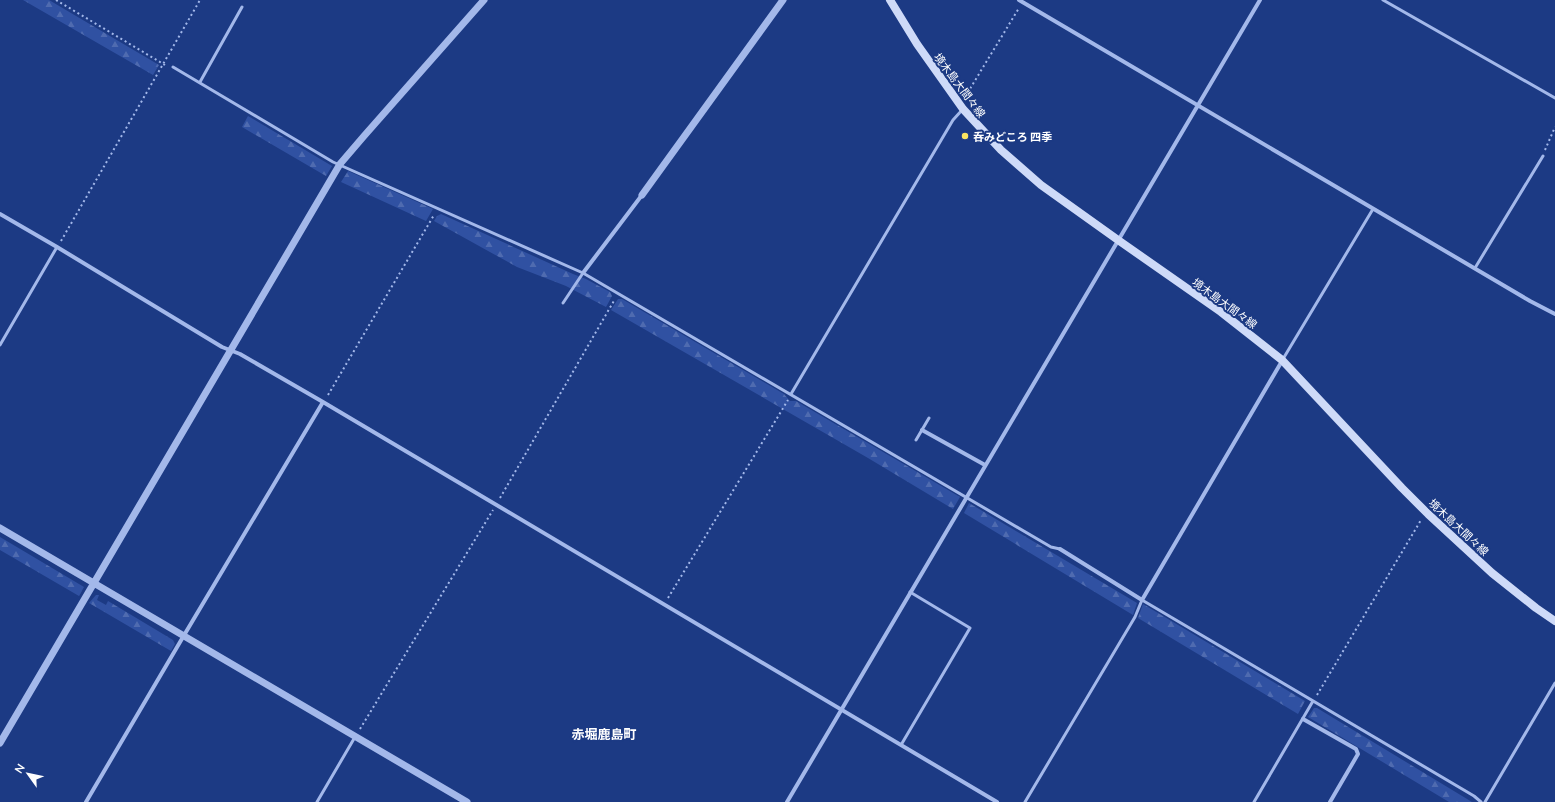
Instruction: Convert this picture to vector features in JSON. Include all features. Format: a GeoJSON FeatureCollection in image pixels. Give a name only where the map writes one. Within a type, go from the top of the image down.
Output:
{"type":"FeatureCollection","features":[{"type":"Feature","properties":{"kind":"main road","name":"境木島大間々線"},"geometry":{"type":"LineString","coordinates":[[890,0],[917,44],[963,110],[986,136],[1018,166],[1041,185],[1221,312],[1282,360],[1428,514],[1509,588],[1555,621]]}},
{"type":"Feature","properties":{"kind":"street"},"geometry":{"type":"LineString","coordinates":[[0,743],[340,164],[484,0]]}},
{"type":"Feature","properties":{"kind":"street"},"geometry":{"type":"LineString","coordinates":[[583,273],[642,195],[783,0]]}},
{"type":"Feature","properties":{"kind":"street"},"geometry":{"type":"LineString","coordinates":[[787,802],[966,496],[1260,0]]}},
{"type":"Feature","properties":{"kind":"street"},"geometry":{"type":"LineString","coordinates":[[1022,1],[1197,106],[1555,314]]}},
{"type":"Feature","properties":{"kind":"street"},"geometry":{"type":"LineString","coordinates":[[0,214],[222,347],[240,354],[324,402],[997,802]]}},
{"type":"Feature","properties":{"kind":"street"},"geometry":{"type":"LineString","coordinates":[[1060,549],[1142,600],[1282,360]]}},
{"type":"Feature","properties":{"kind":"street"},"geometry":{"type":"LineString","coordinates":[[86,802],[324,402]]}},
{"type":"Feature","properties":{"kind":"street"},"geometry":{"type":"LineString","coordinates":[[922,430],[985,465]]}},
{"type":"Feature","properties":{"kind":"street"},"geometry":{"type":"LineString","coordinates":[[0,528],[183,637],[467,802]]}},
{"type":"Feature","properties":{"kind":"street"},"geometry":{"type":"LineString","coordinates":[[1304,719],[1356,749],[1358,754],[1330,802]]}},
{"type":"Feature","properties":{"kind":"lane"},"geometry":{"type":"LineString","coordinates":[[1383,0],[1555,98]]}},
{"type":"Feature","properties":{"kind":"lane"},"geometry":{"type":"LineString","coordinates":[[200,82],[242,7]]}},
{"type":"Feature","properties":{"kind":"lane"},"geometry":{"type":"LineString","coordinates":[[173,67],[333,162],[583,273],[1051,547],[1060,549]]}},
{"type":"Feature","properties":{"kind":"lane"},"geometry":{"type":"LineString","coordinates":[[792,394],[953,120],[963,110]]}},
{"type":"Feature","properties":{"kind":"lane"},"geometry":{"type":"LineString","coordinates":[[1475,268],[1543,156]]}},
{"type":"Feature","properties":{"kind":"lane"},"geometry":{"type":"LineString","coordinates":[[1282,360],[1373,209]]}},
{"type":"Feature","properties":{"kind":"lane"},"geometry":{"type":"LineString","coordinates":[[0,345],[57,247]]}},
{"type":"Feature","properties":{"kind":"lane"},"geometry":{"type":"LineString","coordinates":[[563,303],[583,273]]}},
{"type":"Feature","properties":{"kind":"lane"},"geometry":{"type":"LineString","coordinates":[[916,440],[929,418]]}},
{"type":"Feature","properties":{"kind":"lane"},"geometry":{"type":"LineString","coordinates":[[901,745],[970,628],[910,592]]}},
{"type":"Feature","properties":{"kind":"lane"},"geometry":{"type":"LineString","coordinates":[[1025,802],[1135,617],[1142,600],[1474,796],[1481,802]]}},
{"type":"Feature","properties":{"kind":"lane"},"geometry":{"type":"LineString","coordinates":[[1485,802],[1555,682]]}},
{"type":"Feature","properties":{"kind":"lane"},"geometry":{"type":"LineString","coordinates":[[1254,802],[1313,702]]}},
{"type":"Feature","properties":{"kind":"lane"},"geometry":{"type":"LineString","coordinates":[[317,802],[355,737]]}},
{"type":"Feature","properties":{"kind":"path"},"geometry":{"type":"LineString","coordinates":[[56,0],[164,65],[173,67]]}},
{"type":"Feature","properties":{"kind":"path"},"geometry":{"type":"LineString","coordinates":[[57,247],[164,65],[200,0]]}},
{"type":"Feature","properties":{"kind":"path"},"geometry":{"type":"LineString","coordinates":[[957,101],[966,96],[1022,1]]}},
{"type":"Feature","properties":{"kind":"path"},"geometry":{"type":"LineString","coordinates":[[1543,156],[1555,127]]}},
{"type":"Feature","properties":{"kind":"path"},"geometry":{"type":"LineString","coordinates":[[324,402],[437,208]]}},
{"type":"Feature","properties":{"kind":"path"},"geometry":{"type":"LineString","coordinates":[[355,737],[496,505],[619,293]]}},
{"type":"Feature","properties":{"kind":"path"},"geometry":{"type":"LineString","coordinates":[[664,604],[792,394]]}},
{"type":"Feature","properties":{"kind":"path"},"geometry":{"type":"LineString","coordinates":[[1313,702],[1419,522],[1428,514]]}},
{"type":"Feature","properties":{"kind":"green space"},"geometry":{"type":"Polygon","coordinates":[[[23,0],[49,0],[159,65],[153,75],[23,0]]]}},
{"type":"Feature","properties":{"kind":"green space"},"geometry":{"type":"Polygon","coordinates":[[[248,116],[332,166],[326,176],[242,127],[248,116]]]}},
{"type":"Feature","properties":{"kind":"green space"},"geometry":{"type":"Polygon","coordinates":[[[348,171],[433,209],[426,221],[341,182],[348,171]]]}},
{"type":"Feature","properties":{"kind":"green space"},"geometry":{"type":"Polygon","coordinates":[[[441,214],[586,279],[610,292],[612,296],[606,307],[566,286],[517,267],[434,221],[437,216],[441,214]]]}},
{"type":"Feature","properties":{"kind":"green space"},"geometry":{"type":"Polygon","coordinates":[[[618,299],[622,299],[784,394],[790,401],[796,401],[960,497],[953,509],[868,458],[611,310],[618,299]]]}},
{"type":"Feature","properties":{"kind":"green space"},"geometry":{"type":"Polygon","coordinates":[[[969,503],[1137,603],[1133,615],[964,513],[969,503]]]}},
{"type":"Feature","properties":{"kind":"green space"},"geometry":{"type":"Polygon","coordinates":[[[0,537],[84,587],[79,596],[0,550],[0,537]]]}},
{"type":"Feature","properties":{"kind":"green space"},"geometry":{"type":"Polygon","coordinates":[[[96,595],[99,595],[97,600],[106,605],[108,601],[173,640],[175,644],[171,651],[89,603],[96,595]]]}},
{"type":"Feature","properties":{"kind":"green space"},"geometry":{"type":"Polygon","coordinates":[[[1143,604],[1305,701],[1298,714],[1138,618],[1143,604]]]}},
{"type":"Feature","properties":{"kind":"green space"},"geometry":{"type":"Polygon","coordinates":[[[1314,708],[1317,708],[1472,802],[1449,802],[1308,717],[1314,708]]]}},
{"type":"Feature","properties":{"kind":"place","name":"呑みどころ 四季"},"geometry":{"type":"Point","coordinates":[965,136]}},
{"type":"Feature","properties":{"kind":"district","name":"赤堀鹿島町"},"geometry":{"type":"Point","coordinates":[604,734]}}]}
